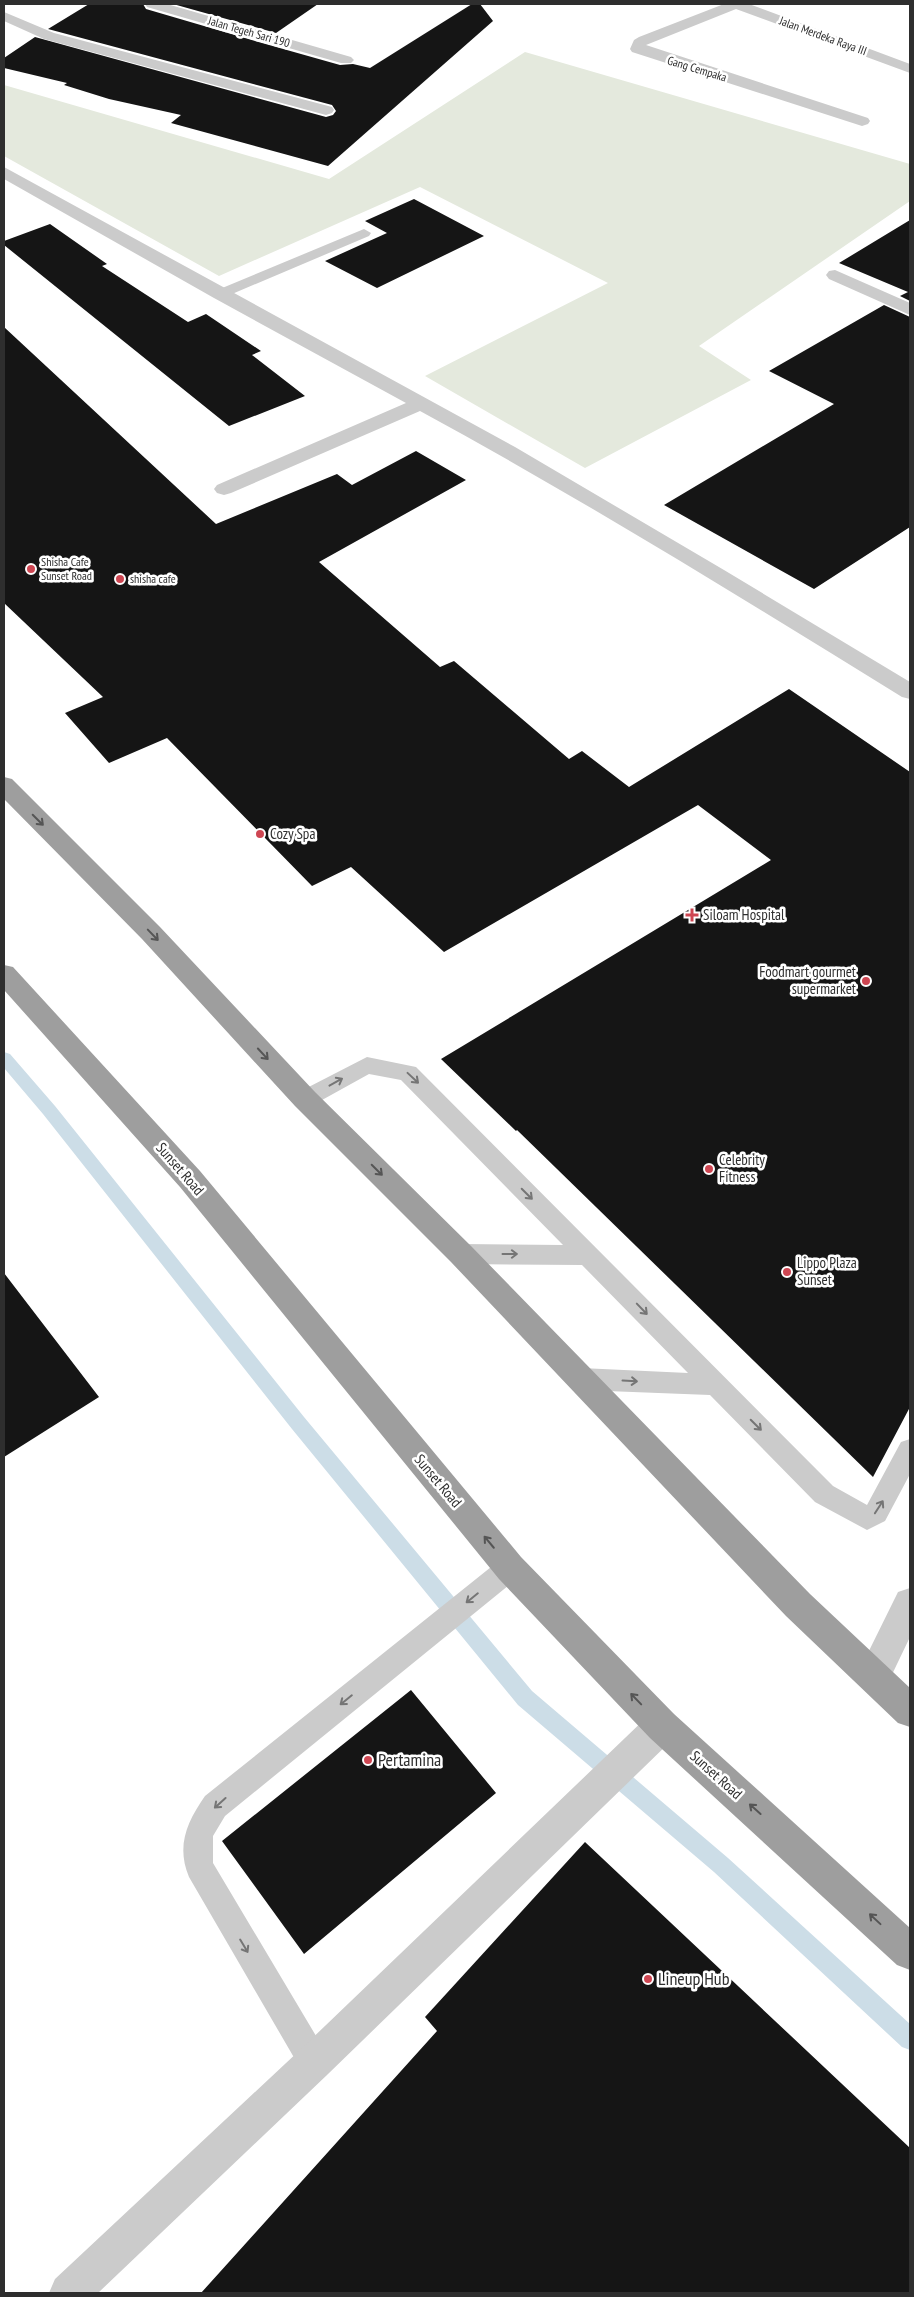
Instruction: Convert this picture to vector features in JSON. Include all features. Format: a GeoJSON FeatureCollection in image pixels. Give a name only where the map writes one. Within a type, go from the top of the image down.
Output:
{"type":"FeatureCollection","features":[{"type":"Feature","properties":{"kind":"highway"},"geometry":{"type":"LineString","coordinates":[[4,785],[151,933],[305,1099],[461,1254],[798,1606],[910,1711]]}},
{"type":"Feature","properties":{"kind":"highway","name":"Sunset Road"},"geometry":{"type":"LineString","coordinates":[[4,974],[190,1179],[510,1568],[662,1726],[910,1952]]}},
{"type":"Feature","properties":{"kind":"street","name":"Jalan Tegeh Sari 190"},"geometry":{"type":"LineString","coordinates":[[152,4],[346,60]]}},
{"type":"Feature","properties":{"kind":"street","name":"Jalan Merdeka Raya III"},"geometry":{"type":"LineString","coordinates":[[736,4],[910,69]]}},
{"type":"Feature","properties":{"kind":"street","name":"Gang Cempaka"},"geometry":{"type":"LineString","coordinates":[[736,4],[644,40],[639,43],[637,49],[862,121]]}},
{"type":"Feature","properties":{"kind":"street"},"geometry":{"type":"LineString","coordinates":[[4,16],[49,36],[87,48],[326,110]]}},
{"type":"Feature","properties":{"kind":"street"},"geometry":{"type":"LineString","coordinates":[[4,172],[220,294],[508,451],[717,574],[910,692]]}},
{"type":"Feature","properties":{"kind":"street"},"geometry":{"type":"LineString","coordinates":[[834,275],[910,310]]}},
{"type":"Feature","properties":{"kind":"street"},"geometry":{"type":"LineString","coordinates":[[894,302],[910,292]]}},
{"type":"Feature","properties":{"kind":"street"},"geometry":{"type":"LineString","coordinates":[[224,489],[421,403]]}},
{"type":"Feature","properties":{"kind":"street"},"geometry":{"type":"LineString","coordinates":[[874,1676],[910,1603]]}},
{"type":"Feature","properties":{"kind":"street"},"geometry":{"type":"LineString","coordinates":[[69,2293],[314,2062],[662,1726]]}},
{"type":"Feature","properties":{"kind":"lane"},"geometry":{"type":"LineString","coordinates":[[220,294],[364,233]]}},
{"type":"Feature","properties":{"kind":"lane"},"geometry":{"type":"LineString","coordinates":[[305,1099],[367,1065],[408,1073],[824,1494],[867,1518],[876,1513],[910,1450]]}},
{"type":"Feature","properties":{"kind":"lane"},"geometry":{"type":"LineString","coordinates":[[461,1254],[588,1255]]}},
{"type":"Feature","properties":{"kind":"lane"},"geometry":{"type":"LineString","coordinates":[[581,1379],[716,1385]]}},
{"type":"Feature","properties":{"kind":"lane"},"geometry":{"type":"LineString","coordinates":[[314,2062],[199,1867],[196,1843],[203,1824],[215,1806],[510,1568]]}},
{"type":"Feature","properties":{"kind":"shaded area"},"geometry":{"type":"Polygon","coordinates":[[[525,52],[910,164],[910,201],[699,346],[751,380],[585,468],[425,376],[608,283],[420,187],[219,276],[4,156],[4,85],[329,179],[525,52]]]}},
{"type":"Feature","properties":{"kind":"building"},"geometry":{"type":"Polygon","coordinates":[[[89,4],[143,4],[146,9],[340,65],[353,64],[370,68],[472,4],[480,4],[493,21],[328,166],[171,123],[181,115],[109,99],[64,85],[67,83],[4,68],[4,58],[35,37],[326,117],[333,115],[336,111],[332,105],[48,29],[89,4]]]}},
{"type":"Feature","properties":{"kind":"building"},"geometry":{"type":"Polygon","coordinates":[[[173,4],[318,4],[276,33],[173,4]]]}},
{"type":"Feature","properties":{"kind":"building"},"geometry":{"type":"Polygon","coordinates":[[[414,199],[484,236],[377,288],[325,261],[387,233],[365,221],[414,199]]]}},
{"type":"Feature","properties":{"kind":"building"},"geometry":{"type":"Polygon","coordinates":[[[910,220],[910,301],[900,296],[908,292],[839,263],[910,220]]]}},
{"type":"Feature","properties":{"kind":"building"},"geometry":{"type":"Polygon","coordinates":[[[50,224],[107,264],[102,266],[188,322],[206,314],[261,351],[252,355],[305,396],[229,426],[4,245],[4,241],[50,224]]]}},
{"type":"Feature","properties":{"kind":"building"},"geometry":{"type":"Polygon","coordinates":[[[884,305],[910,317],[910,527],[814,589],[664,505],[834,404],[769,371],[884,305]]]}},
{"type":"Feature","properties":{"kind":"building"},"geometry":{"type":"Polygon","coordinates":[[[4,327],[216,524],[337,474],[352,485],[416,451],[466,480],[319,562],[440,667],[454,661],[569,759],[582,751],[629,787],[789,689],[910,772],[910,1407],[873,1477],[517,1130],[441,1059],[771,860],[698,805],[444,952],[351,867],[312,886],[167,738],[109,763],[65,713],[103,697],[4,603],[4,327]]]}},
{"type":"Feature","properties":{"kind":"building"},"geometry":{"type":"Polygon","coordinates":[[[4,1273],[99,1397],[4,1457],[4,1273]]]}},
{"type":"Feature","properties":{"kind":"building"},"geometry":{"type":"Polygon","coordinates":[[[411,1690],[496,1793],[304,1954],[222,1841],[411,1690]]]}},
{"type":"Feature","properties":{"kind":"building"},"geometry":{"type":"Polygon","coordinates":[[[585,1842],[910,2148],[910,2293],[201,2293],[437,2031],[425,2017],[585,1842]]]}},
{"type":"Feature","properties":{"kind":"waterway"},"geometry":{"type":"LineString","coordinates":[[4,1058],[49,1110],[298,1423],[525,1698],[721,1865],[910,2039]]}},
{"type":"Feature","properties":{"kind":"place","name":"Shisha Cafe Sunset Road"},"geometry":{"type":"Point","coordinates":[31,569]}},
{"type":"Feature","properties":{"kind":"place","name":"shisha cafe"},"geometry":{"type":"Point","coordinates":[120,579]}},
{"type":"Feature","properties":{"kind":"place","name":"Cozy Spa"},"geometry":{"type":"Point","coordinates":[260,834]}},
{"type":"Feature","properties":{"kind":"place","name":"Siloam Hospital"},"geometry":{"type":"Point","coordinates":[692,915]}},
{"type":"Feature","properties":{"kind":"place","name":"Foodmart gourmet supermarket"},"geometry":{"type":"Point","coordinates":[866,981]}},
{"type":"Feature","properties":{"kind":"place","name":"Celebrity Fitness"},"geometry":{"type":"Point","coordinates":[709,1169]}},
{"type":"Feature","properties":{"kind":"place","name":"Lippo Plaza Sunset"},"geometry":{"type":"Point","coordinates":[787,1272]}},
{"type":"Feature","properties":{"kind":"place","name":"Pertamina"},"geometry":{"type":"Point","coordinates":[368,1760]}},
{"type":"Feature","properties":{"kind":"place","name":"Lineup Hub"},"geometry":{"type":"Point","coordinates":[648,1979]}}]}
